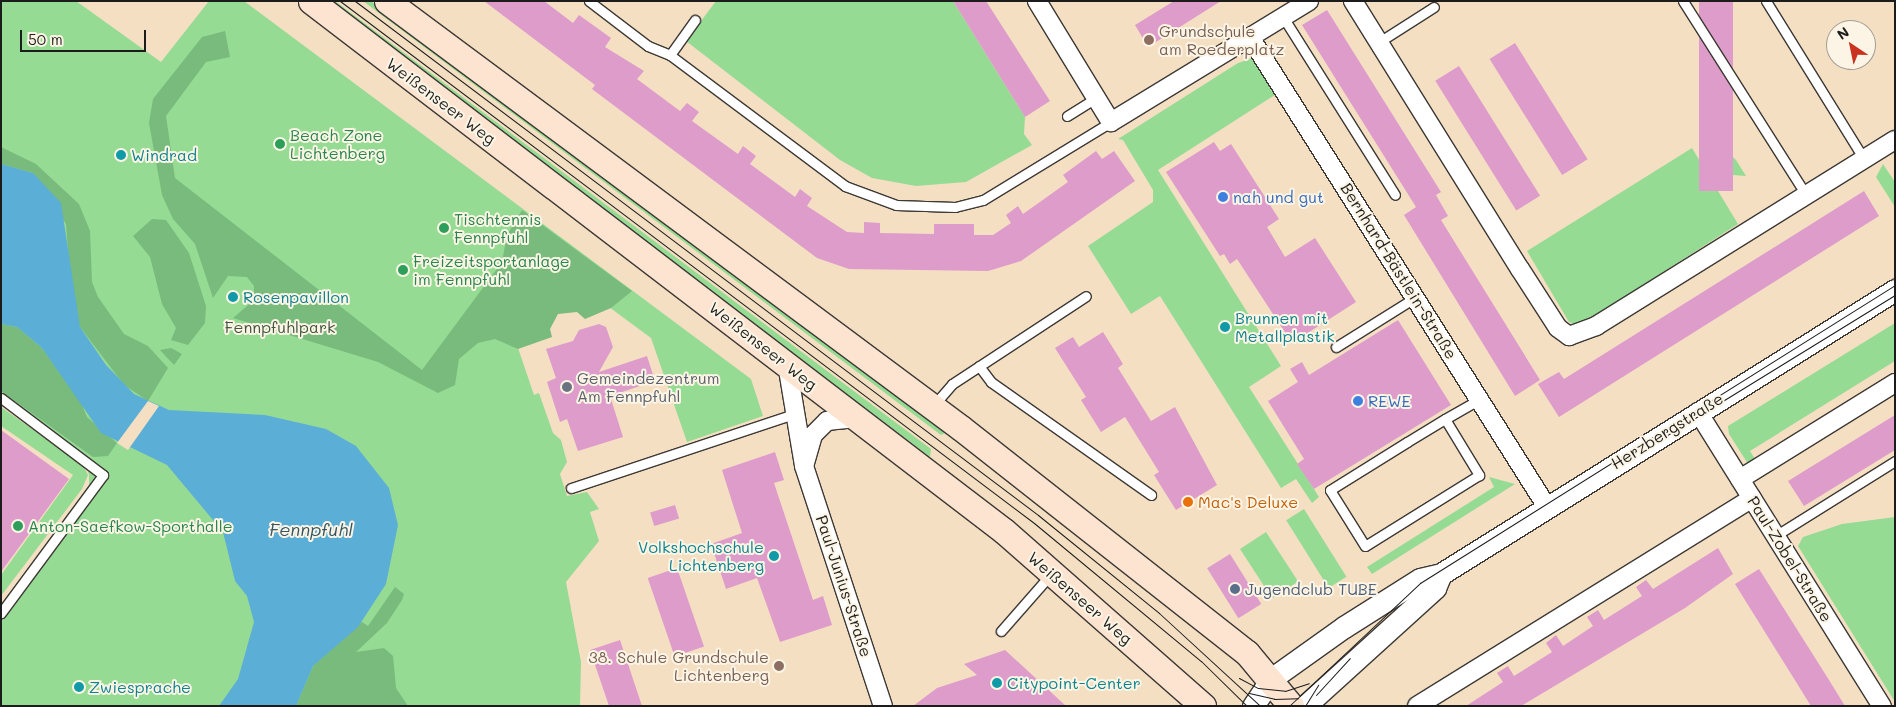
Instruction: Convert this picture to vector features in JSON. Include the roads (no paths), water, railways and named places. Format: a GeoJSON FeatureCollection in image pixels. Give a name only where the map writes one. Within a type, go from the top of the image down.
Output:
{"type":"FeatureCollection","features":[{"type":"Feature","properties":{"kind":"main road","name":"Weißenseer Weg"},"geometry":{"type":"LineString","coordinates":[[311,1],[787,364],[1052,572],[1203,706]]}},
{"type":"Feature","properties":{"kind":"main road"},"geometry":{"type":"LineString","coordinates":[[387,1],[932,407],[1247,653],[1271,679],[1291,706]]}},
{"type":"Feature","properties":{"kind":"street"},"geometry":{"type":"LineString","coordinates":[[1037,1],[1111,122],[1309,1]]}},
{"type":"Feature","properties":{"kind":"street"},"geometry":{"type":"LineString","coordinates":[[1353,1],[1558,328],[1573,337],[1895,140]]}},
{"type":"Feature","properties":{"kind":"street","name":"Bernhard-Bästlein-Straße"},"geometry":{"type":"LineString","coordinates":[[1250,37],[1547,507]]}},
{"type":"Feature","properties":{"kind":"street","name":"Herzbergstraße"},"geometry":{"type":"LineString","coordinates":[[1253,706],[1271,679],[1296,659],[1420,579],[1441,574],[1895,290]]}},
{"type":"Feature","properties":{"kind":"street","name":"Paul-Junius-Straße"},"geometry":{"type":"LineString","coordinates":[[787,364],[794,386],[794,414],[804,466],[883,706]]}},
{"type":"Feature","properties":{"kind":"street"},"geometry":{"type":"LineString","coordinates":[[1740,479],[1895,383]]}},
{"type":"Feature","properties":{"kind":"street","name":"Paul-Zobel-Straße"},"geometry":{"type":"LineString","coordinates":[[1698,412],[1882,706]]}},
{"type":"Feature","properties":{"kind":"street"},"geometry":{"type":"LineString","coordinates":[[804,466],[813,435],[827,421],[856,418]]}},
{"type":"Feature","properties":{"kind":"street"},"geometry":{"type":"LineString","coordinates":[[1417,706],[1752,498]]}},
{"type":"Feature","properties":{"kind":"street","name":"Herzbergstraße"},"geometry":{"type":"LineString","coordinates":[[1312,700],[1435,588],[1441,574]]}},
{"type":"Feature","properties":{"kind":"lane"},"geometry":{"type":"LineString","coordinates":[[588,1],[648,46],[670,55],[845,186],[896,205],[954,207],[983,200],[1111,122]]}},
{"type":"Feature","properties":{"kind":"lane"},"geometry":{"type":"LineString","coordinates":[[1683,1],[1806,195]]}},
{"type":"Feature","properties":{"kind":"lane"},"geometry":{"type":"LineString","coordinates":[[1766,1],[1864,159]]}},
{"type":"Feature","properties":{"kind":"lane"},"geometry":{"type":"LineString","coordinates":[[1379,42],[1434,7]]}},
{"type":"Feature","properties":{"kind":"lane"},"geometry":{"type":"LineString","coordinates":[[1283,17],[1395,195]]}},
{"type":"Feature","properties":{"kind":"lane"},"geometry":{"type":"LineString","coordinates":[[670,55],[695,20]]}},
{"type":"Feature","properties":{"kind":"lane"},"geometry":{"type":"LineString","coordinates":[[1067,116],[1096,98]]}},
{"type":"Feature","properties":{"kind":"lane"},"geometry":{"type":"LineString","coordinates":[[932,407],[952,384],[1086,296]]}},
{"type":"Feature","properties":{"kind":"lane"},"geometry":{"type":"LineString","coordinates":[[1336,347],[1416,297]]}},
{"type":"Feature","properties":{"kind":"lane"},"geometry":{"type":"LineString","coordinates":[[980,366],[991,382],[1151,495]]}},
{"type":"Feature","properties":{"kind":"lane"},"geometry":{"type":"LineString","coordinates":[[1,398],[103,475],[1,613]]}},
{"type":"Feature","properties":{"kind":"lane"},"geometry":{"type":"LineString","coordinates":[[1445,419],[1479,474],[1365,546],[1330,490],[1445,419],[1480,399]]}},
{"type":"Feature","properties":{"kind":"lane"},"geometry":{"type":"LineString","coordinates":[[571,488],[794,414]]}},
{"type":"Feature","properties":{"kind":"lane"},"geometry":{"type":"LineString","coordinates":[[1775,536],[1895,461]]}},
{"type":"Feature","properties":{"kind":"lane"},"geometry":{"type":"LineString","coordinates":[[1002,631],[1052,572]]}},
{"type":"Feature","properties":{"kind":"water","name":"Fennpfuhl"},"geometry":{"type":"Polygon","coordinates":[[[1,164],[33,173],[61,203],[80,327],[106,365],[134,394],[169,410],[265,415],[326,429],[356,446],[389,488],[398,525],[386,584],[358,627],[313,666],[296,706],[219,706],[238,679],[254,622],[247,596],[235,581],[223,532],[167,465],[101,433],[42,348],[17,327],[1,324],[1,164]]]}},
{"type":"Feature","properties":{"kind":"tram line"},"geometry":{"type":"LineString","coordinates":[[340,1],[1034,523],[1201,661],[1247,706]]}},
{"type":"Feature","properties":{"kind":"tram line"},"geometry":{"type":"LineString","coordinates":[[355,1],[1038,515],[1159,613],[1260,706]]}},
{"type":"Feature","properties":{"kind":"tram line"},"geometry":{"type":"LineString","coordinates":[[1289,706],[1420,583],[1895,285]]}},
{"type":"Feature","properties":{"kind":"tram line"},"geometry":{"type":"LineString","coordinates":[[1664,437],[1895,295]]}},
{"type":"Feature","properties":{"kind":"tram line"},"geometry":{"type":"LineString","coordinates":[[1316,695],[1350,658]]}},
{"type":"Feature","properties":{"kind":"tram line"},"geometry":{"type":"LineString","coordinates":[[1239,678],[1258,688],[1285,691],[1309,683]]}},
{"type":"Feature","properties":{"kind":"tram line"},"geometry":{"type":"LineString","coordinates":[[1305,706],[1318,685]]}},
{"type":"Feature","properties":{"kind":"tram line"},"geometry":{"type":"LineString","coordinates":[[1249,693],[1274,699],[1298,698]]}},
{"type":"Feature","properties":{"kind":"place","name":"Grundschule am Roederplatz"},"geometry":{"type":"Point","coordinates":[1149,40]}},
{"type":"Feature","properties":{"kind":"place","name":"Beach Zone Lichtenberg"},"geometry":{"type":"Point","coordinates":[280,144]}},
{"type":"Feature","properties":{"kind":"place","name":"Windrad"},"geometry":{"type":"Point","coordinates":[121,155]}},
{"type":"Feature","properties":{"kind":"place","name":"nah und gut"},"geometry":{"type":"Point","coordinates":[1223,197]}},
{"type":"Feature","properties":{"kind":"place","name":"Tischtennis Fennpfuhl"},"geometry":{"type":"Point","coordinates":[444,228]}},
{"type":"Feature","properties":{"kind":"place","name":"Freizeitsportanlage im Fennpfuhl"},"geometry":{"type":"Point","coordinates":[403,270]}},
{"type":"Feature","properties":{"kind":"place","name":"Rosenpavillon"},"geometry":{"type":"Point","coordinates":[233,297]}},
{"type":"Feature","properties":{"kind":"place","name":"Brunnen mit Metallplastik"},"geometry":{"type":"Point","coordinates":[1225,327]}},
{"type":"Feature","properties":{"kind":"place","name":"Gemeindezentrum Am Fennpfuhl"},"geometry":{"type":"Point","coordinates":[567,387]}},
{"type":"Feature","properties":{"kind":"place","name":"REWE"},"geometry":{"type":"Point","coordinates":[1358,401]}},
{"type":"Feature","properties":{"kind":"place","name":"Mac's Deluxe"},"geometry":{"type":"Point","coordinates":[1188,502]}},
{"type":"Feature","properties":{"kind":"place","name":"Anton-Saefkow-Sporthalle"},"geometry":{"type":"Point","coordinates":[18,526]}},
{"type":"Feature","properties":{"kind":"place","name":"Volkshochschule Lichtenberg"},"geometry":{"type":"Point","coordinates":[774,556]}},
{"type":"Feature","properties":{"kind":"place","name":"Jugendclub TUBE"},"geometry":{"type":"Point","coordinates":[1235,589]}},
{"type":"Feature","properties":{"kind":"place","name":"38. Schule Grundschule Lichtenberg"},"geometry":{"type":"Point","coordinates":[779,666]}},
{"type":"Feature","properties":{"kind":"place","name":"Citypoint-Center"},"geometry":{"type":"Point","coordinates":[997,683]}},
{"type":"Feature","properties":{"kind":"place","name":"Zwiesprache"},"geometry":{"type":"Point","coordinates":[79,687]}},
{"type":"Feature","properties":{"kind":"park label","name":"Fennpfuhlpark"},"geometry":{"type":"Point","coordinates":[280,327]}}]}
